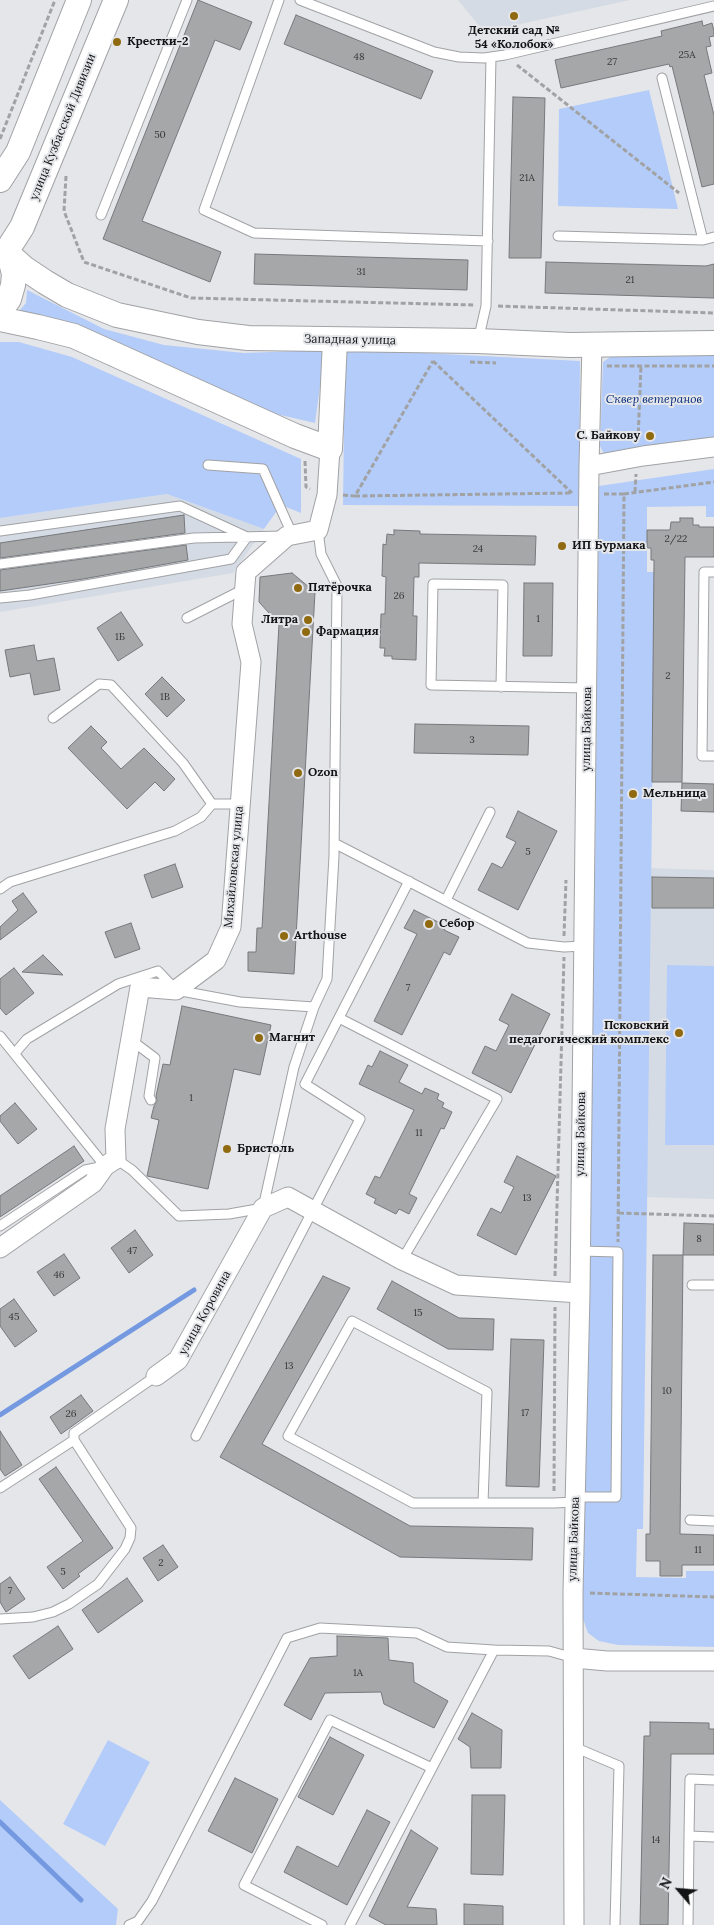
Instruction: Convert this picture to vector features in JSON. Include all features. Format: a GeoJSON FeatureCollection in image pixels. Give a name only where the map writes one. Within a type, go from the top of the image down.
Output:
{"type":"FeatureCollection","features":[{"type":"Feature","properties":{"kind":"street"},"geometry":{"type":"LineString","coordinates":[[0,180],[18,152],[79,0]]}},
{"type":"Feature","properties":{"kind":"street","name":"улица Кузбасской Дивизии"},"geometry":{"type":"LineString","coordinates":[[3,249],[22,227],[116,0]]}},
{"type":"Feature","properties":{"kind":"street"},"geometry":{"type":"LineString","coordinates":[[0,311],[9,299],[14,285],[12,262],[3,249]]}},
{"type":"Feature","properties":{"kind":"street","name":"Западная улица"},"geometry":{"type":"LineString","coordinates":[[3,249],[24,268],[67,295],[117,315],[198,332],[248,338],[478,341],[570,345],[592,355],[714,343]]}},
{"type":"Feature","properties":{"kind":"street"},"geometry":{"type":"LineString","coordinates":[[0,320],[38,326],[74,336],[295,436],[330,449]]}},
{"type":"Feature","properties":{"kind":"street"},"geometry":{"type":"LineString","coordinates":[[290,535],[318,530],[327,495],[335,340]]}},
{"type":"Feature","properties":{"kind":"street","name":"улица Байкова"},"geometry":{"type":"LineString","coordinates":[[574,1925],[573,1592],[580,1293],[588,688],[581,494],[589,466],[592,355]]}},
{"type":"Feature","properties":{"kind":"street"},"geometry":{"type":"LineString","coordinates":[[589,466],[637,457],[714,447]]}},
{"type":"Feature","properties":{"kind":"street","name":"Михайловская улица"},"geometry":{"type":"LineString","coordinates":[[176,990],[216,960],[231,927],[251,662],[242,624],[246,572],[290,535]]}},
{"type":"Feature","properties":{"kind":"street"},"geometry":{"type":"LineString","coordinates":[[0,1248],[92,1183],[110,1162],[140,987],[176,990]]}},
{"type":"Feature","properties":{"kind":"street"},"geometry":{"type":"LineString","coordinates":[[263,1208],[288,1197],[312,1212],[402,1260],[456,1286],[580,1293]]}},
{"type":"Feature","properties":{"kind":"street","name":"улица Коровина"},"geometry":{"type":"LineString","coordinates":[[156,1376],[178,1360],[263,1208]]}},
{"type":"Feature","properties":{"kind":"street"},"geometry":{"type":"LineString","coordinates":[[574,1658],[606,1661],[714,1661]]}},
{"type":"Feature","properties":{"kind":"lane"},"geometry":{"type":"LineString","coordinates":[[100,215],[187,0]]}},
{"type":"Feature","properties":{"kind":"lane"},"geometry":{"type":"LineString","coordinates":[[279,0],[204,210],[254,233],[488,241]]}},
{"type":"Feature","properties":{"kind":"lane"},"geometry":{"type":"LineString","coordinates":[[300,0],[434,52],[459,57],[505,55],[714,6]]}},
{"type":"Feature","properties":{"kind":"lane"},"geometry":{"type":"LineString","coordinates":[[478,341],[486,306],[491,57]]}},
{"type":"Feature","properties":{"kind":"lane"},"geometry":{"type":"LineString","coordinates":[[662,78],[703,240]]}},
{"type":"Feature","properties":{"kind":"lane"},"geometry":{"type":"LineString","coordinates":[[558,236],[703,240],[714,237]]}},
{"type":"Feature","properties":{"kind":"lane"},"geometry":{"type":"LineString","coordinates":[[0,564],[194,538],[290,535],[263,469],[208,465]]}},
{"type":"Feature","properties":{"kind":"lane"},"geometry":{"type":"LineString","coordinates":[[0,531],[180,506],[247,537]]}},
{"type":"Feature","properties":{"kind":"lane"},"geometry":{"type":"LineString","coordinates":[[0,1036],[110,1162],[132,1170],[179,1216],[229,1214],[263,1208],[271,1163],[294,1067],[314,1007],[327,979],[334,843],[337,586],[321,554],[318,530]]}},
{"type":"Feature","properties":{"kind":"lane"},"geometry":{"type":"LineString","coordinates":[[0,598],[30,595],[231,560],[247,537]]}},
{"type":"Feature","properties":{"kind":"lane"},"geometry":{"type":"LineString","coordinates":[[714,572],[704,572],[702,756],[714,756]]}},
{"type":"Feature","properties":{"kind":"lane"},"geometry":{"type":"LineString","coordinates":[[501,687],[503,585],[433,584],[431,685],[501,687],[588,688]]}},
{"type":"Feature","properties":{"kind":"lane"},"geometry":{"type":"LineString","coordinates":[[187,618],[244,589]]}},
{"type":"Feature","properties":{"kind":"lane"},"geometry":{"type":"LineString","coordinates":[[53,718],[99,684],[111,685],[183,763],[212,804]]}},
{"type":"Feature","properties":{"kind":"lane"},"geometry":{"type":"LineString","coordinates":[[0,889],[10,882],[174,831],[201,817],[212,804],[240,804]]}},
{"type":"Feature","properties":{"kind":"lane"},"geometry":{"type":"LineString","coordinates":[[446,900],[490,812]]}},
{"type":"Feature","properties":{"kind":"lane"},"geometry":{"type":"LineString","coordinates":[[334,843],[528,943],[564,947],[584,946]]}},
{"type":"Feature","properties":{"kind":"lane"},"geometry":{"type":"LineString","coordinates":[[196,1436],[360,1119],[305,1084],[409,881]]}},
{"type":"Feature","properties":{"kind":"lane"},"geometry":{"type":"LineString","coordinates":[[15,1053],[27,1039],[118,984],[158,971],[176,990],[240,1002],[314,1007]]}},
{"type":"Feature","properties":{"kind":"lane"},"geometry":{"type":"LineString","coordinates":[[339,1018],[497,1099],[402,1260]]}},
{"type":"Feature","properties":{"kind":"lane"},"geometry":{"type":"LineString","coordinates":[[132,1040],[155,1058],[149,1096],[151,1100]]}},
{"type":"Feature","properties":{"kind":"lane"},"geometry":{"type":"LineString","coordinates":[[0,1226],[85,1170],[110,1162]]}},
{"type":"Feature","properties":{"kind":"lane"},"geometry":{"type":"LineString","coordinates":[[483,1503],[487,1392],[352,1321],[288,1436],[413,1503],[483,1503],[554,1503],[616,1497],[618,1252],[580,1250]]}},
{"type":"Feature","properties":{"kind":"lane"},"geometry":{"type":"LineString","coordinates":[[692,1285],[714,1285]]}},
{"type":"Feature","properties":{"kind":"lane","name":"улица Коровина"},"geometry":{"type":"LineString","coordinates":[[0,1488],[74,1440],[74,1433],[156,1376]]}},
{"type":"Feature","properties":{"kind":"lane"},"geometry":{"type":"LineString","coordinates":[[0,1620],[33,1617],[53,1612],[69,1604],[98,1584],[115,1563],[130,1538],[132,1528],[74,1440]]}},
{"type":"Feature","properties":{"kind":"lane"},"geometry":{"type":"LineString","coordinates":[[690,1520],[714,1521]]}},
{"type":"Feature","properties":{"kind":"lane"},"geometry":{"type":"LineString","coordinates":[[129,1925],[138,1921],[152,1901],[287,1638],[320,1628],[417,1632],[447,1647],[549,1651],[574,1658]]}},
{"type":"Feature","properties":{"kind":"lane"},"geometry":{"type":"LineString","coordinates":[[350,1925],[494,1650]]}},
{"type":"Feature","properties":{"kind":"lane"},"geometry":{"type":"LineString","coordinates":[[322,1925],[244,1885],[330,1720],[432,1768]]}},
{"type":"Feature","properties":{"kind":"lane"},"geometry":{"type":"LineString","coordinates":[[574,1747],[618,1766],[615,1925]]}},
{"type":"Feature","properties":{"kind":"lane"},"geometry":{"type":"LineString","coordinates":[[688,1925],[690,1779],[714,1780]]}},
{"type":"Feature","properties":{"kind":"lane"},"geometry":{"type":"LineString","coordinates":[[689,1836],[714,1837]]}},
{"type":"Feature","properties":{"kind":"path"},"geometry":{"type":"LineString","coordinates":[[0,139],[55,0]]}},
{"type":"Feature","properties":{"kind":"path"},"geometry":{"type":"LineString","coordinates":[[505,55],[694,205]]}},
{"type":"Feature","properties":{"kind":"path"},"geometry":{"type":"LineString","coordinates":[[69,169],[65,178],[64,211],[84,262],[191,298],[714,313]]}},
{"type":"Feature","properties":{"kind":"path"},"geometry":{"type":"LineString","coordinates":[[592,355],[641,366],[714,366]]}},
{"type":"Feature","properties":{"kind":"path"},"geometry":{"type":"LineString","coordinates":[[432,361],[442,361]]}},
{"type":"Feature","properties":{"kind":"path"},"geometry":{"type":"LineString","coordinates":[[432,361],[581,494]]}},
{"type":"Feature","properties":{"kind":"path"},"geometry":{"type":"LineString","coordinates":[[355,496],[432,361]]}},
{"type":"Feature","properties":{"kind":"path"},"geometry":{"type":"LineString","coordinates":[[460,362],[498,363]]}},
{"type":"Feature","properties":{"kind":"path"},"geometry":{"type":"LineString","coordinates":[[635,492],[641,366]]}},
{"type":"Feature","properties":{"kind":"path"},"geometry":{"type":"LineString","coordinates":[[327,495],[624,494],[714,482]]}},
{"type":"Feature","properties":{"kind":"path"},"geometry":{"type":"LineString","coordinates":[[572,483],[581,494]]}},
{"type":"Feature","properties":{"kind":"path"},"geometry":{"type":"LineString","coordinates":[[572,503],[581,494]]}},
{"type":"Feature","properties":{"kind":"path"},"geometry":{"type":"LineString","coordinates":[[618,1252],[624,494]]}},
{"type":"Feature","properties":{"kind":"path"},"geometry":{"type":"LineString","coordinates":[[554,1503],[555,1291],[566,877]]}},
{"type":"Feature","properties":{"kind":"path"},"geometry":{"type":"LineString","coordinates":[[619,1213],[714,1216]]}},
{"type":"Feature","properties":{"kind":"path"},"geometry":{"type":"LineString","coordinates":[[573,1592],[614,1595],[714,1597]]}},
{"type":"Feature","properties":{"kind":"shaded area","name":"Детский сад № 54 «Колобок»"},"geometry":{"type":"Polygon","coordinates":[[[458,0],[630,0],[484,32],[458,0]]]}},
{"type":"Feature","properties":{"kind":"shaded area"},"geometry":{"type":"Polygon","coordinates":[[[167,494],[264,529],[233,573],[0,612],[0,518],[167,494]]]}},
{"type":"Feature","properties":{"kind":"shaded area","name":"Псковский педагогический комплекс"},"geometry":{"type":"Polygon","coordinates":[[[645,868],[714,870],[714,1199],[642,1197],[645,868]]]}},
{"type":"Feature","properties":{"kind":"green space"},"geometry":{"type":"Polygon","coordinates":[[[649,90],[678,209],[558,206],[559,109],[649,90]]]}},
{"type":"Feature","properties":{"kind":"green space"},"geometry":{"type":"Polygon","coordinates":[[[27,290],[104,329],[164,345],[244,353],[325,350],[315,423],[276,414],[117,345],[19,311],[26,303],[27,290]]]}},
{"type":"Feature","properties":{"kind":"green space"},"geometry":{"type":"Polygon","coordinates":[[[0,342],[19,342],[72,357],[301,459],[301,513],[281,505],[264,529],[167,494],[0,518],[0,342]]]}},
{"type":"Feature","properties":{"kind":"green space"},"geometry":{"type":"Polygon","coordinates":[[[345,349],[580,361],[579,506],[343,505],[345,349]]]}},
{"type":"Feature","properties":{"kind":"green space","name":"Сквер ветеранов"},"geometry":{"type":"Polygon","coordinates":[[[622,349],[714,349],[714,443],[606,458],[600,446],[603,362],[622,349]]]}},
{"type":"Feature","properties":{"kind":"green space"},"geometry":{"type":"Polygon","coordinates":[[[714,469],[714,517],[706,517],[706,506],[647,507],[647,572],[655,572],[643,1529],[637,1529],[636,1577],[686,1578],[686,1571],[714,1571],[714,1647],[618,1645],[599,1641],[588,1633],[581,1613],[595,873],[599,486],[714,469]]]}},
{"type":"Feature","properties":{"kind":"green space"},"geometry":{"type":"Polygon","coordinates":[[[667,965],[714,966],[714,1145],[665,1145],[667,965]]]}},
{"type":"Feature","properties":{"kind":"green space"},"geometry":{"type":"Polygon","coordinates":[[[108,1740],[150,1762],[105,1846],[63,1824],[108,1740]]]}},
{"type":"Feature","properties":{"kind":"green space"},"geometry":{"type":"Polygon","coordinates":[[[0,1800],[118,1909],[116,1925],[0,1925],[0,1800]]]}},
{"type":"Feature","properties":{"kind":"building"},"geometry":{"type":"Polygon","coordinates":[[[198,0],[252,22],[240,50],[215,40],[142,221],[221,252],[210,282],[103,239],[198,0]]]}},
{"type":"Feature","properties":{"kind":"building"},"geometry":{"type":"Polygon","coordinates":[[[296,15],[433,71],[421,99],[284,44],[296,15]]]}},
{"type":"Feature","properties":{"kind":"building"},"geometry":{"type":"Polygon","coordinates":[[[702,21],[703,26],[712,23],[714,31],[714,36],[709,37],[711,46],[706,47],[712,73],[704,75],[714,115],[714,184],[702,187],[672,66],[670,67],[669,64],[561,88],[555,60],[662,36],[661,31],[702,21]]]}},
{"type":"Feature","properties":{"kind":"building"},"geometry":{"type":"Polygon","coordinates":[[[513,97],[545,98],[541,258],[509,258],[513,97]]]}},
{"type":"Feature","properties":{"kind":"building"},"geometry":{"type":"Polygon","coordinates":[[[255,254],[468,260],[467,290],[254,284],[255,254]]]}},
{"type":"Feature","properties":{"kind":"building"},"geometry":{"type":"Polygon","coordinates":[[[546,262],[706,266],[714,264],[714,298],[545,293],[546,262]]]}},
{"type":"Feature","properties":{"kind":"building"},"geometry":{"type":"Polygon","coordinates":[[[184,515],[185,533],[0,558],[0,543],[184,515]]]}},
{"type":"Feature","properties":{"kind":"building"},"geometry":{"type":"Polygon","coordinates":[[[680,518],[693,518],[693,525],[699,525],[699,527],[714,527],[714,557],[685,557],[682,782],[652,782],[654,560],[651,560],[651,548],[647,548],[647,530],[670,530],[671,522],[680,522],[680,518]]]}},
{"type":"Feature","properties":{"kind":"building"},"geometry":{"type":"Polygon","coordinates":[[[394,530],[420,531],[420,534],[536,536],[535,565],[419,563],[419,577],[414,577],[413,616],[417,616],[416,660],[392,659],[392,656],[384,656],[385,648],[380,648],[381,614],[385,614],[386,577],[382,576],[383,544],[386,545],[387,534],[394,535],[394,530]]]}},
{"type":"Feature","properties":{"kind":"building"},"geometry":{"type":"Polygon","coordinates":[[[186,545],[188,560],[83,579],[0,591],[0,570],[186,545]]]}},
{"type":"Feature","properties":{"kind":"building"},"geometry":{"type":"Polygon","coordinates":[[[292,573],[315,592],[294,974],[248,971],[248,952],[256,952],[257,928],[262,928],[279,624],[259,602],[260,577],[292,573]]]}},
{"type":"Feature","properties":{"kind":"building"},"geometry":{"type":"Polygon","coordinates":[[[524,583],[553,583],[552,656],[523,656],[524,583]]]}},
{"type":"Feature","properties":{"kind":"building"},"geometry":{"type":"Polygon","coordinates":[[[121,612],[143,645],[118,661],[97,628],[121,612]]]}},
{"type":"Feature","properties":{"kind":"building"},"geometry":{"type":"Polygon","coordinates":[[[34,645],[37,661],[54,658],[60,690],[34,695],[30,673],[10,677],[5,650],[34,645]]]}},
{"type":"Feature","properties":{"kind":"building"},"geometry":{"type":"Polygon","coordinates":[[[162,677],[185,700],[167,717],[145,694],[162,677]]]}},
{"type":"Feature","properties":{"kind":"building"},"geometry":{"type":"Polygon","coordinates":[[[415,724],[529,726],[528,755],[414,753],[415,724]]]}},
{"type":"Feature","properties":{"kind":"building"},"geometry":{"type":"Polygon","coordinates":[[[91,726],[107,742],[101,748],[121,769],[144,748],[175,779],[164,791],[155,782],[127,809],[68,748],[91,726]]]}},
{"type":"Feature","properties":{"kind":"building"},"geometry":{"type":"Polygon","coordinates":[[[682,783],[714,784],[714,812],[681,811],[682,783]]]}},
{"type":"Feature","properties":{"kind":"building"},"geometry":{"type":"Polygon","coordinates":[[[518,811],[557,831],[518,910],[478,890],[492,863],[502,868],[516,842],[506,837],[518,811]]]}},
{"type":"Feature","properties":{"kind":"building"},"geometry":{"type":"Polygon","coordinates":[[[175,864],[183,887],[152,898],[144,875],[175,864]]]}},
{"type":"Feature","properties":{"kind":"building"},"geometry":{"type":"Polygon","coordinates":[[[652,877],[714,878],[714,908],[652,908],[652,877]]]}},
{"type":"Feature","properties":{"kind":"building"},"geometry":{"type":"Polygon","coordinates":[[[23,893],[37,912],[0,940],[0,927],[18,910],[12,901],[23,893]]]}},
{"type":"Feature","properties":{"kind":"building"},"geometry":{"type":"Polygon","coordinates":[[[414,910],[446,926],[444,930],[459,937],[450,955],[444,952],[402,1035],[374,1021],[417,934],[404,928],[414,910]]]}},
{"type":"Feature","properties":{"kind":"building"},"geometry":{"type":"Polygon","coordinates":[[[131,923],[140,949],[115,958],[105,932],[131,923]]]}},
{"type":"Feature","properties":{"kind":"building"},"geometry":{"type":"Polygon","coordinates":[[[43,955],[63,975],[22,972],[43,955]]]}},
{"type":"Feature","properties":{"kind":"building"},"geometry":{"type":"Polygon","coordinates":[[[14,968],[34,993],[6,1015],[0,1008],[0,979],[14,968]]]}},
{"type":"Feature","properties":{"kind":"building"},"geometry":{"type":"Polygon","coordinates":[[[512,994],[550,1014],[511,1093],[472,1073],[485,1046],[496,1051],[509,1025],[499,1020],[512,994]]]}},
{"type":"Feature","properties":{"kind":"building"},"geometry":{"type":"Polygon","coordinates":[[[182,1006],[271,1025],[260,1075],[234,1069],[208,1189],[147,1176],[159,1120],[151,1118],[157,1101],[156,1096],[163,1064],[170,1065],[182,1006]]]}},
{"type":"Feature","properties":{"kind":"building"},"geometry":{"type":"Polygon","coordinates":[[[380,1051],[408,1065],[399,1082],[422,1094],[425,1088],[439,1094],[437,1099],[444,1103],[442,1107],[452,1112],[444,1129],[441,1128],[409,1194],[417,1198],[409,1214],[399,1209],[396,1214],[374,1203],[376,1199],[366,1194],[375,1176],[380,1178],[414,1110],[359,1084],[368,1065],[372,1067],[380,1051]]]}},
{"type":"Feature","properties":{"kind":"building"},"geometry":{"type":"Polygon","coordinates":[[[15,1103],[37,1129],[18,1144],[0,1121],[0,1116],[15,1103]]]}},
{"type":"Feature","properties":{"kind":"building"},"geometry":{"type":"Polygon","coordinates":[[[74,1146],[84,1161],[0,1217],[0,1196],[74,1146]]]}},
{"type":"Feature","properties":{"kind":"building"},"geometry":{"type":"Polygon","coordinates":[[[517,1156],[556,1176],[516,1255],[477,1235],[491,1208],[501,1213],[514,1187],[504,1182],[517,1156]]]}},
{"type":"Feature","properties":{"kind":"building"},"geometry":{"type":"Polygon","coordinates":[[[684,1223],[714,1224],[714,1255],[683,1255],[684,1223]]]}},
{"type":"Feature","properties":{"kind":"building"},"geometry":{"type":"Polygon","coordinates":[[[135,1230],[153,1255],[129,1273],[111,1248],[135,1230]]]}},
{"type":"Feature","properties":{"kind":"building"},"geometry":{"type":"Polygon","coordinates":[[[64,1254],[80,1278],[54,1296],[37,1272],[64,1254]]]}},
{"type":"Feature","properties":{"kind":"building"},"geometry":{"type":"Polygon","coordinates":[[[653,1255],[683,1255],[680,1534],[714,1535],[714,1565],[682,1565],[682,1576],[660,1576],[660,1561],[646,1561],[646,1534],[650,1534],[653,1255]]]}},
{"type":"Feature","properties":{"kind":"building"},"geometry":{"type":"Polygon","coordinates":[[[323,1276],[350,1288],[262,1444],[410,1526],[533,1528],[532,1560],[400,1557],[220,1457],[323,1276]]]}},
{"type":"Feature","properties":{"kind":"building"},"geometry":{"type":"Polygon","coordinates":[[[392,1281],[459,1318],[494,1319],[493,1350],[448,1349],[377,1309],[392,1281]]]}},
{"type":"Feature","properties":{"kind":"building"},"geometry":{"type":"Polygon","coordinates":[[[14,1299],[37,1331],[15,1347],[0,1326],[0,1309],[14,1299]]]}},
{"type":"Feature","properties":{"kind":"building"},"geometry":{"type":"Polygon","coordinates":[[[511,1339],[544,1340],[539,1487],[506,1486],[511,1339]]]}},
{"type":"Feature","properties":{"kind":"building"},"geometry":{"type":"Polygon","coordinates":[[[81,1395],[93,1411],[61,1434],[50,1417],[81,1395]]]}},
{"type":"Feature","properties":{"kind":"building"},"geometry":{"type":"Polygon","coordinates":[[[0,1431],[22,1465],[5,1476],[0,1469],[0,1431]]]}},
{"type":"Feature","properties":{"kind":"building"},"geometry":{"type":"Polygon","coordinates":[[[56,1467],[113,1548],[78,1574],[80,1576],[63,1589],[47,1567],[83,1541],[39,1479],[56,1467]]]}},
{"type":"Feature","properties":{"kind":"building"},"geometry":{"type":"Polygon","coordinates":[[[163,1545],[178,1567],[158,1581],[143,1558],[163,1545]]]}},
{"type":"Feature","properties":{"kind":"building"},"geometry":{"type":"Polygon","coordinates":[[[10,1577],[25,1599],[6,1612],[0,1602],[0,1584],[10,1577]]]}},
{"type":"Feature","properties":{"kind":"building"},"geometry":{"type":"Polygon","coordinates":[[[127,1578],[143,1601],[98,1633],[82,1610],[127,1578]]]}},
{"type":"Feature","properties":{"kind":"building"},"geometry":{"type":"Polygon","coordinates":[[[58,1626],[73,1649],[29,1679],[13,1656],[58,1626]]]}},
{"type":"Feature","properties":{"kind":"building"},"geometry":{"type":"Polygon","coordinates":[[[337,1636],[388,1638],[389,1660],[413,1663],[414,1682],[448,1701],[434,1728],[384,1704],[381,1692],[325,1693],[311,1720],[284,1705],[310,1658],[337,1656],[337,1636]]]}},
{"type":"Feature","properties":{"kind":"building"},"geometry":{"type":"Polygon","coordinates":[[[472,1713],[502,1730],[501,1768],[471,1768],[470,1747],[458,1739],[472,1713]]]}},
{"type":"Feature","properties":{"kind":"building"},"geometry":{"type":"Polygon","coordinates":[[[650,1722],[709,1723],[709,1729],[714,1729],[714,1754],[671,1754],[668,1925],[640,1925],[644,1736],[650,1736],[650,1722]]]}},
{"type":"Feature","properties":{"kind":"building"},"geometry":{"type":"Polygon","coordinates":[[[330,1737],[364,1755],[333,1815],[298,1797],[330,1737]]]}},
{"type":"Feature","properties":{"kind":"building"},"geometry":{"type":"Polygon","coordinates":[[[235,1778],[278,1799],[252,1853],[208,1831],[235,1778]]]}},
{"type":"Feature","properties":{"kind":"building"},"geometry":{"type":"Polygon","coordinates":[[[472,1795],[505,1795],[503,1875],[471,1874],[472,1795]]]}},
{"type":"Feature","properties":{"kind":"building"},"geometry":{"type":"Polygon","coordinates":[[[367,1810],[390,1822],[347,1905],[284,1872],[297,1846],[338,1867],[367,1810]]]}},
{"type":"Feature","properties":{"kind":"building"},"geometry":{"type":"Polygon","coordinates":[[[411,1830],[438,1848],[407,1907],[436,1909],[437,1925],[386,1925],[369,1916],[411,1830]]]}},
{"type":"Feature","properties":{"kind":"building"},"geometry":{"type":"Polygon","coordinates":[[[464,1904],[503,1906],[503,1925],[464,1925],[464,1904]]]}},
{"type":"Feature","properties":{"kind":"waterway"},"geometry":{"type":"LineString","coordinates":[[0,1415],[194,1290]]}},
{"type":"Feature","properties":{"kind":"waterway"},"geometry":{"type":"LineString","coordinates":[[0,1822],[81,1900]]}},
{"type":"Feature","properties":{"kind":"place","name":"Детский сад № 54 «Колобок»"},"geometry":{"type":"Point","coordinates":[514,16]}},
{"type":"Feature","properties":{"kind":"place","name":"Крестки-2"},"geometry":{"type":"Point","coordinates":[117,42]}},
{"type":"Feature","properties":{"kind":"place","name":"С. Байкову"},"geometry":{"type":"Point","coordinates":[650,436]}},
{"type":"Feature","properties":{"kind":"place","name":"ИП Бурмака"},"geometry":{"type":"Point","coordinates":[562,546]}},
{"type":"Feature","properties":{"kind":"place","name":"Пятёрочка"},"geometry":{"type":"Point","coordinates":[298,588]}},
{"type":"Feature","properties":{"kind":"place","name":"Литра"},"geometry":{"type":"Point","coordinates":[308,620]}},
{"type":"Feature","properties":{"kind":"place","name":"Фармация"},"geometry":{"type":"Point","coordinates":[306,632]}},
{"type":"Feature","properties":{"kind":"place","name":"Ozon"},"geometry":{"type":"Point","coordinates":[298,773]}},
{"type":"Feature","properties":{"kind":"place","name":"Мельница"},"geometry":{"type":"Point","coordinates":[633,794]}},
{"type":"Feature","properties":{"kind":"place","name":"Себор"},"geometry":{"type":"Point","coordinates":[429,924]}},
{"type":"Feature","properties":{"kind":"place","name":"Arthouse"},"geometry":{"type":"Point","coordinates":[284,936]}},
{"type":"Feature","properties":{"kind":"place","name":"Псковский педагогический комплекс"},"geometry":{"type":"Point","coordinates":[679,1033]}},
{"type":"Feature","properties":{"kind":"place","name":"Магнит"},"geometry":{"type":"Point","coordinates":[259,1038]}},
{"type":"Feature","properties":{"kind":"place","name":"Бристоль"},"geometry":{"type":"Point","coordinates":[227,1149]}}]}
